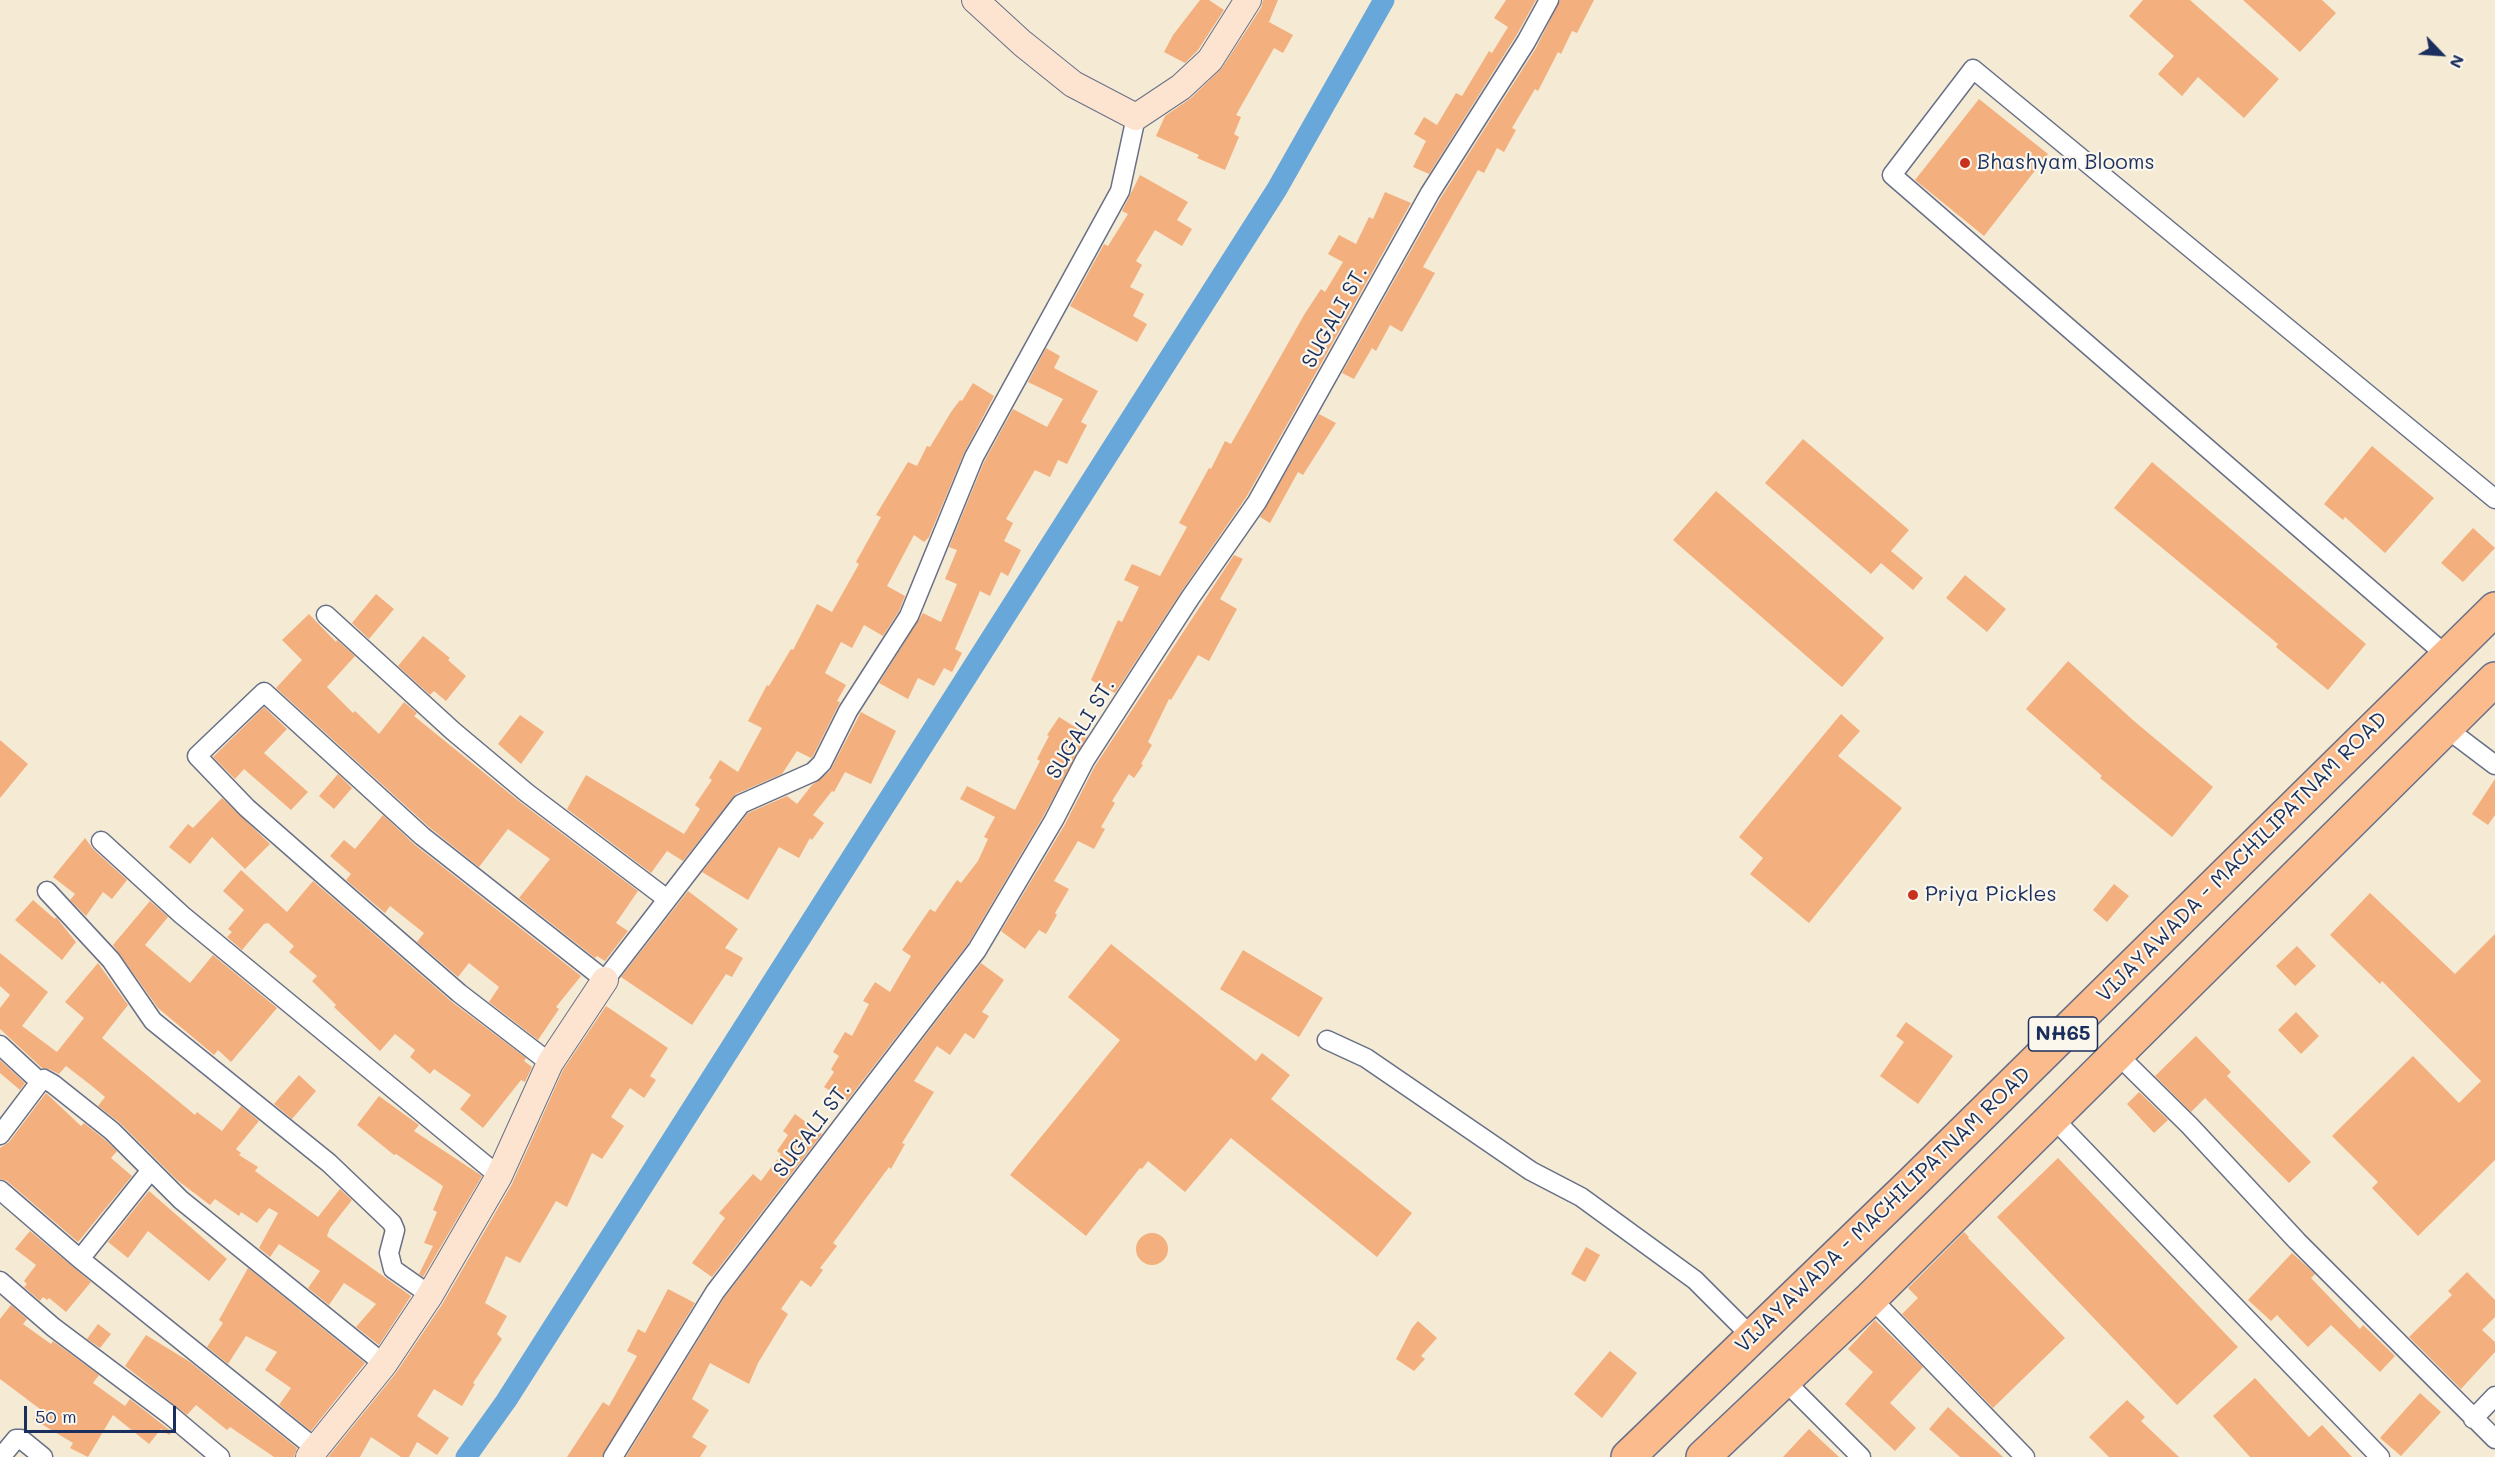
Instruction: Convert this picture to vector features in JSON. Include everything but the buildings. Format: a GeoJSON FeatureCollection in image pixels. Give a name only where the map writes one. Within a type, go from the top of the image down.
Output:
{"type":"FeatureCollection","features":[{"type":"Feature","properties":{"kind":"highway","name":"VIJAYAWADA - MACHILIPATNAM ROAD"},"geometry":{"type":"LineString","coordinates":[[1628,1457],[2495,609]]}},
{"type":"Feature","properties":{"kind":"highway","name":"NH65"},"geometry":{"type":"LineString","coordinates":[[1703,1457],[1871,1298],[2495,679]]}},
{"type":"Feature","properties":{"kind":"street"},"geometry":{"type":"LineString","coordinates":[[975,0],[1022,43],[1073,84],[1136,117]]}},
{"type":"Feature","properties":{"kind":"street"},"geometry":{"type":"LineString","coordinates":[[0,1190],[312,1453],[384,1364],[430,1295],[499,1176],[550,1063],[605,980],[741,804],[813,772],[822,763],[848,711],[909,616],[974,457],[1120,191],[1136,117],[1181,87],[1210,60],[1248,0]]}},
{"type":"Feature","properties":{"kind":"street","name":"SUGALI ST."},"geometry":{"type":"LineString","coordinates":[[613,1457],[716,1292],[977,950],[1054,820],[1085,760],[1190,598],[1257,502],[1430,193],[1477,122],[1549,0]]}},
{"type":"Feature","properties":{"kind":"street"},"geometry":{"type":"LineString","coordinates":[[2447,656],[1892,175],[1973,69],[2495,500]]}},
{"type":"Feature","properties":{"kind":"street"},"geometry":{"type":"LineString","coordinates":[[326,615],[453,731],[527,793],[667,900]]}},
{"type":"Feature","properties":{"kind":"street"},"geometry":{"type":"LineString","coordinates":[[550,1063],[459,993],[352,900],[247,808],[197,756],[264,692],[423,836],[605,980]]}},
{"type":"Feature","properties":{"kind":"street"},"geometry":{"type":"LineString","coordinates":[[2446,728],[2495,765]]}},
{"type":"Feature","properties":{"kind":"street"},"geometry":{"type":"LineString","coordinates":[[101,841],[182,915],[499,1176]]}},
{"type":"Feature","properties":{"kind":"street"},"geometry":{"type":"LineString","coordinates":[[47,891],[111,960],[153,1021],[329,1163],[392,1223],[395,1230],[389,1253],[393,1269],[430,1295]]}},
{"type":"Feature","properties":{"kind":"street"},"geometry":{"type":"LineString","coordinates":[[1327,1040],[1366,1058],[1531,1171],[1581,1197],[1695,1280],[1747,1332],[1757,1333]]}},
{"type":"Feature","properties":{"kind":"street"},"geometry":{"type":"LineString","coordinates":[[0,1045],[40,1082]]}},
{"type":"Feature","properties":{"kind":"street"},"geometry":{"type":"LineString","coordinates":[[2117,1054],[2190,1126],[2305,1250],[2495,1439]]}},
{"type":"Feature","properties":{"kind":"street"},"geometry":{"type":"LineString","coordinates":[[0,1135],[44,1079],[63,1090],[111,1131],[181,1200],[384,1364]]}},
{"type":"Feature","properties":{"kind":"street"},"geometry":{"type":"LineString","coordinates":[[2053,1118],[2380,1457]]}},
{"type":"Feature","properties":{"kind":"street"},"geometry":{"type":"LineString","coordinates":[[80,1258],[151,1170]]}},
{"type":"Feature","properties":{"kind":"street"},"geometry":{"type":"LineString","coordinates":[[0,1281],[53,1327],[170,1415],[220,1457]]}},
{"type":"Feature","properties":{"kind":"street"},"geometry":{"type":"LineString","coordinates":[[1871,1298],[2025,1457]]}},
{"type":"Feature","properties":{"kind":"street"},"geometry":{"type":"LineString","coordinates":[[1783,1380],[1861,1457]]}},
{"type":"Feature","properties":{"kind":"street"},"geometry":{"type":"LineString","coordinates":[[2473,1419],[2495,1396]]}},
{"type":"Feature","properties":{"kind":"street"},"geometry":{"type":"LineString","coordinates":[[2,1457],[16,1440],[21,1439],[44,1457]]}},
{"type":"Feature","properties":{"kind":"waterway"},"geometry":{"type":"LineString","coordinates":[[466,1457],[506,1401],[1277,189],[1384,0]]}},
{"type":"Feature","properties":{"kind":"place","name":"Bhashyam Blooms"},"geometry":{"type":"Point","coordinates":[1965,163]}},
{"type":"Feature","properties":{"kind":"place","name":"Priya Pickles"},"geometry":{"type":"Point","coordinates":[1913,895]}}]}
